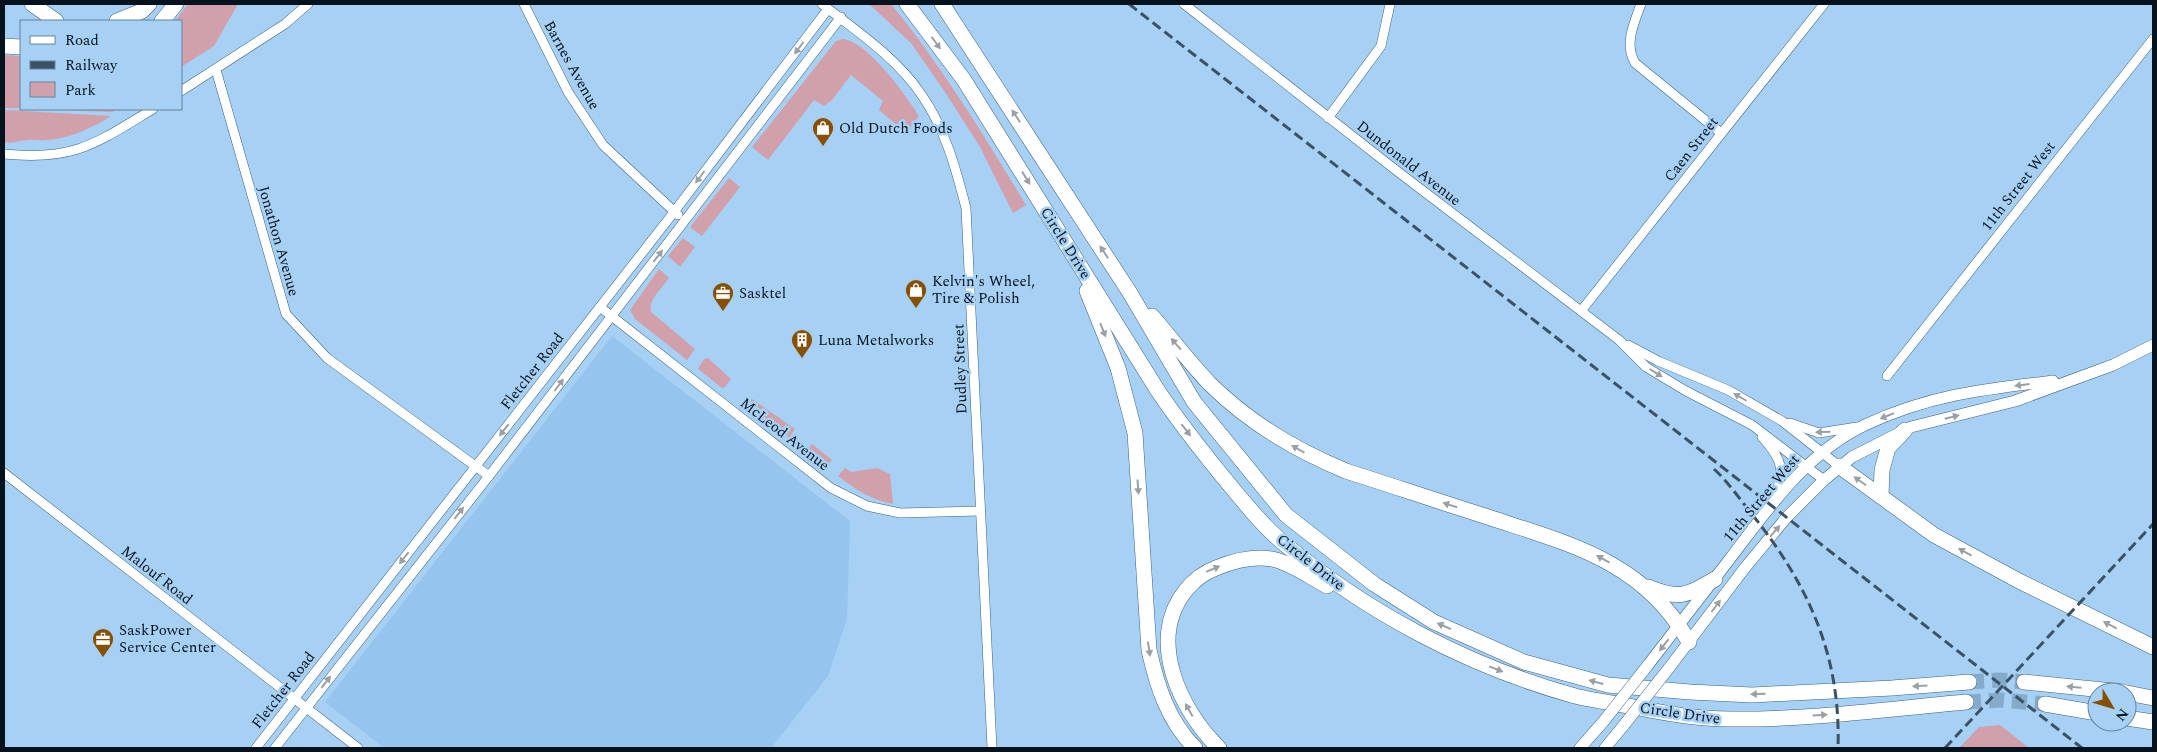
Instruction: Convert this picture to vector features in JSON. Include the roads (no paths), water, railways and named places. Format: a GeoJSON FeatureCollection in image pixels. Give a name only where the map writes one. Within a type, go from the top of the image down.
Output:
{"type":"FeatureCollection","features":[{"type":"Feature","properties":{"kind":"highway"},"geometry":{"type":"LineString","coordinates":[[32,4],[55,20]]}},
{"type":"Feature","properties":{"kind":"highway"},"geometry":{"type":"LineString","coordinates":[[120,20],[142,11],[149,4]]}},
{"type":"Feature","properties":{"kind":"highway"},"geometry":{"type":"LineString","coordinates":[[163,20],[176,4]]}},
{"type":"Feature","properties":{"kind":"highway","name":"Circle Drive"},"geometry":{"type":"LineString","coordinates":[[907,4],[964,80],[1158,391],[1240,499],[1280,540],[1333,581],[1390,617],[1448,649],[1530,681],[1576,696],[1680,716],[1729,720],[1966,702]]}},
{"type":"Feature","properties":{"kind":"highway","name":"Circle Drive"},"geometry":{"type":"LineString","coordinates":[[942,4],[1130,294],[1194,402],[1286,515],[1374,584],[1434,622],[1524,662],[1608,685],[1752,695],[1969,682]]}},
{"type":"Feature","properties":{"kind":"highway"},"geometry":{"type":"LineString","coordinates":[[4,46],[20,47]]}},
{"type":"Feature","properties":{"kind":"highway"},"geometry":{"type":"LineString","coordinates":[[1072,252],[1118,368],[1135,433],[1149,650],[1152,666],[1170,716],[1195,748]]}},
{"type":"Feature","properties":{"kind":"highway"},"geometry":{"type":"LineString","coordinates":[[1130,294],[1210,383],[1248,417],[1313,457],[1346,471],[1584,550],[1602,558],[1644,586],[1667,595],[1690,594],[1715,579]]}},
{"type":"Feature","properties":{"kind":"highway"},"geometry":{"type":"LineString","coordinates":[[1881,496],[1882,470],[1888,448],[1905,430]]}},
{"type":"Feature","properties":{"kind":"highway"},"geometry":{"type":"LineString","coordinates":[[1839,466],[1934,535],[2019,582],[2153,647]]}},
{"type":"Feature","properties":{"kind":"highway"},"geometry":{"type":"LineString","coordinates":[[1218,748],[1197,725],[1186,707],[1171,665],[1169,636],[1174,609],[1193,582],[1206,572],[1244,559],[1272,560],[1297,570],[1390,617]]}},
{"type":"Feature","properties":{"kind":"highway"},"geometry":{"type":"LineString","coordinates":[[1644,586],[1680,625],[1689,642]]}},
{"type":"Feature","properties":{"kind":"highway"},"geometry":{"type":"LineString","coordinates":[[2024,682],[2087,688]]}},
{"type":"Feature","properties":{"kind":"highway"},"geometry":{"type":"LineString","coordinates":[[2137,695],[2153,698]]}},
{"type":"Feature","properties":{"kind":"highway"},"geometry":{"type":"LineString","coordinates":[[2045,704],[2087,711]]}},
{"type":"Feature","properties":{"kind":"highway"},"geometry":{"type":"LineString","coordinates":[[2137,720],[2153,722]]}},
{"type":"Feature","properties":{"kind":"main road","name":"11th Street West"},"geometry":{"type":"LineString","coordinates":[[1605,748],[1770,536],[1839,466],[1852,457],[1905,430],[2015,401],[2070,379],[2113,365],[2153,345]]}},
{"type":"Feature","properties":{"kind":"main road","name":"11th Street West"},"geometry":{"type":"LineString","coordinates":[[1580,748],[1680,625],[1775,500],[1806,466],[1821,453],[1864,425],[1915,405],[1959,393],[2070,379]]}},
{"type":"Feature","properties":{"kind":"street"},"geometry":{"type":"LineString","coordinates":[[182,90],[285,24],[308,4]]}},
{"type":"Feature","properties":{"kind":"street","name":"Barnes Avenue"},"geometry":{"type":"LineString","coordinates":[[524,4],[568,92],[603,145],[674,212],[685,220]]}},
{"type":"Feature","properties":{"kind":"street","name":"Dundonald Avenue"},"geometry":{"type":"LineString","coordinates":[[1184,4],[1328,118],[1619,340],[1646,367],[1686,392],[1752,426],[1824,480]]}},
{"type":"Feature","properties":{"kind":"street"},"geometry":{"type":"LineString","coordinates":[[1328,118],[1381,46],[1390,4]]}},
{"type":"Feature","properties":{"kind":"street"},"geometry":{"type":"LineString","coordinates":[[1641,4],[1630,44],[1630,54],[1635,63],[1721,133]]}},
{"type":"Feature","properties":{"kind":"street","name":"Caen Street"},"geometry":{"type":"LineString","coordinates":[[1581,311],[1824,4]]}},
{"type":"Feature","properties":{"kind":"street","name":"Fletcher Road"},"geometry":{"type":"LineString","coordinates":[[256,748],[674,212],[825,6]]}},
{"type":"Feature","properties":{"kind":"street","name":"Dudley Street"},"geometry":{"type":"LineString","coordinates":[[825,6],[841,17],[892,61],[921,94],[935,117],[957,174],[966,208],[969,234],[992,748]]}},
{"type":"Feature","properties":{"kind":"street","name":"Fletcher Road"},"geometry":{"type":"LineString","coordinates":[[275,748],[612,316],[841,17]]}},
{"type":"Feature","properties":{"kind":"street","name":"11th Street West"},"geometry":{"type":"LineString","coordinates":[[1887,376],[2153,39]]}},
{"type":"Feature","properties":{"kind":"street","name":"Jonathon Avenue"},"geometry":{"type":"LineString","coordinates":[[216,70],[286,314],[327,358],[488,476]]}},
{"type":"Feature","properties":{"kind":"street"},"geometry":{"type":"LineString","coordinates":[[4,154],[46,156],[75,151],[109,136],[151,110]]}},
{"type":"Feature","properties":{"kind":"street","name":"McLeod Avenue"},"geometry":{"type":"LineString","coordinates":[[600,307],[831,488],[867,506],[900,513],[980,511]]}},
{"type":"Feature","properties":{"kind":"street","name":"Dundonald Avenue"},"geometry":{"type":"LineString","coordinates":[[1619,340],[1658,361],[1728,390],[1782,421],[1839,466]]}},
{"type":"Feature","properties":{"kind":"street","name":"Dundonald Avenue"},"geometry":{"type":"LineString","coordinates":[[1782,421],[1819,433],[1864,425]]}},
{"type":"Feature","properties":{"kind":"street","name":"Dundonald Avenue"},"geometry":{"type":"LineString","coordinates":[[1752,426],[1771,447],[1781,463],[1782,475],[1775,500]]}},
{"type":"Feature","properties":{"kind":"street","name":"Malouf Road"},"geometry":{"type":"LineString","coordinates":[[4,473],[358,748]]}},
{"type":"Feature","properties":{"kind":"tunnel"},"geometry":{"type":"LineString","coordinates":[[1969,682],[2000,680],[2024,682]]}},
{"type":"Feature","properties":{"kind":"tunnel"},"geometry":{"type":"LineString","coordinates":[[1966,702],[2002,700],[2045,704]]}},
{"type":"Feature","properties":{"kind":"railway"},"geometry":{"type":"LineString","coordinates":[[1129,4],[2082,748]]}},
{"type":"Feature","properties":{"kind":"railway"},"geometry":{"type":"LineString","coordinates":[[1714,469],[1733,490],[1771,540],[1789,567],[1817,622],[1827,651],[1834,682],[1838,748]]}},
{"type":"Feature","properties":{"kind":"railway"},"geometry":{"type":"LineString","coordinates":[[1945,748],[2153,524]]}},
{"type":"Feature","properties":{"kind":"place","name":"Old Dutch Foods"},"geometry":{"type":"Point","coordinates":[823,147]}},
{"type":"Feature","properties":{"kind":"place","name":"Kelvin's Wheel, Tire & Polish"},"geometry":{"type":"Point","coordinates":[916,309]}},
{"type":"Feature","properties":{"kind":"place","name":"Sasktel"},"geometry":{"type":"Point","coordinates":[723,312]}},
{"type":"Feature","properties":{"kind":"place","name":"Luna Metalworks"},"geometry":{"type":"Point","coordinates":[802,359]}},
{"type":"Feature","properties":{"kind":"place","name":"SaskPower Service Center"},"geometry":{"type":"Point","coordinates":[103,658]}}]}
